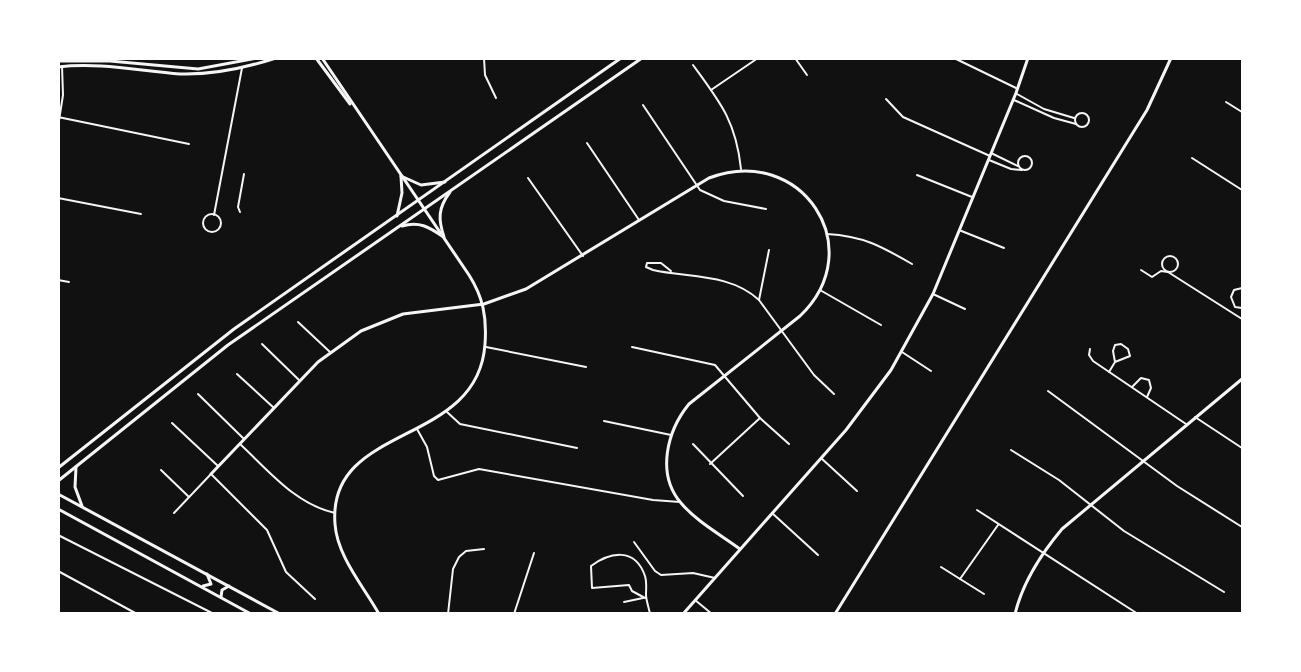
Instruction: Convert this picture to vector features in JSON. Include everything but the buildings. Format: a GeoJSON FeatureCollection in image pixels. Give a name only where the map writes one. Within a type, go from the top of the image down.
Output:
{"type":"FeatureCollection","features":[{"type":"Feature","properties":{"kind":"street"},"geometry":{"type":"LineString","coordinates":[[58,128],[61,60],[198,69],[257,58]]}},
{"type":"Feature","properties":{"kind":"street"},"geometry":{"type":"LineString","coordinates":[[60,66],[117,67],[182,74],[213,73],[242,68],[276,58]]}},
{"type":"Feature","properties":{"kind":"street"},"geometry":{"type":"LineString","coordinates":[[316,58],[354,107]]}},
{"type":"Feature","properties":{"kind":"street"},"geometry":{"type":"LineString","coordinates":[[322,58],[444,237],[478,289],[484,304],[485,347],[477,379],[463,398],[447,412],[357,463],[342,487],[335,513],[339,543],[379,614]]}},
{"type":"Feature","properties":{"kind":"street"},"geometry":{"type":"LineString","coordinates":[[483,58],[486,79],[496,98]]}},
{"type":"Feature","properties":{"kind":"street"},"geometry":{"type":"LineString","coordinates":[[58,468],[234,329],[621,58]]}},
{"type":"Feature","properties":{"kind":"street"},"geometry":{"type":"LineString","coordinates":[[58,481],[228,345],[642,58]]}},
{"type":"Feature","properties":{"kind":"street"},"geometry":{"type":"LineString","coordinates":[[711,90],[758,58]]}},
{"type":"Feature","properties":{"kind":"street"},"geometry":{"type":"LineString","coordinates":[[795,58],[807,75]]}},
{"type":"Feature","properties":{"kind":"street"},"geometry":{"type":"LineString","coordinates":[[954,58],[1017,91],[1044,109],[1074,118]]}},
{"type":"Feature","properties":{"kind":"street"},"geometry":{"type":"LineString","coordinates":[[682,614],[869,401],[902,352],[933,294],[1014,100],[1028,58]]}},
{"type":"Feature","properties":{"kind":"street"},"geometry":{"type":"LineString","coordinates":[[835,614],[1147,110],[1172,58]]}},
{"type":"Feature","properties":{"kind":"street"},"geometry":{"type":"LineString","coordinates":[[117,62],[117,67]]}},
{"type":"Feature","properties":{"kind":"street"},"geometry":{"type":"LineString","coordinates":[[214,215],[243,62]]}},
{"type":"Feature","properties":{"kind":"street"},"geometry":{"type":"LineString","coordinates":[[693,65],[729,119],[738,140],[741,169]]}},
{"type":"Feature","properties":{"kind":"street"},"geometry":{"type":"LineString","coordinates":[[886,99],[903,117],[990,156],[1018,165],[1022,170]]}},
{"type":"Feature","properties":{"kind":"street"},"geometry":{"type":"LineString","coordinates":[[1014,100],[1043,114],[1076,124],[1085,126],[1089,118],[1081,112],[1074,118]]}},
{"type":"Feature","properties":{"kind":"street"},"geometry":{"type":"LineString","coordinates":[[1226,102],[1242,112]]}},
{"type":"Feature","properties":{"kind":"street"},"geometry":{"type":"LineString","coordinates":[[643,105],[703,193],[766,209]]}},
{"type":"Feature","properties":{"kind":"street"},"geometry":{"type":"LineString","coordinates":[[1043,114],[1044,109]]}},
{"type":"Feature","properties":{"kind":"street"},"geometry":{"type":"LineString","coordinates":[[59,118],[189,144]]}},
{"type":"Feature","properties":{"kind":"street"},"geometry":{"type":"LineString","coordinates":[[1074,118],[1076,124]]}},
{"type":"Feature","properties":{"kind":"street"},"geometry":{"type":"LineString","coordinates":[[587,143],[640,220]]}},
{"type":"Feature","properties":{"kind":"street"},"geometry":{"type":"LineString","coordinates":[[990,156],[1011,169],[1022,170],[1030,168],[1031,159],[1022,156],[1018,165]]}},
{"type":"Feature","properties":{"kind":"street"},"geometry":{"type":"LineString","coordinates":[[1192,158],[1242,190]]}},
{"type":"Feature","properties":{"kind":"street"},"geometry":{"type":"LineString","coordinates":[[174,513],[300,381],[330,352],[361,331],[403,314],[484,304],[526,289],[583,256],[696,184],[722,173],[741,169],[776,176],[794,186],[814,207],[827,234],[827,269],[820,290],[809,307],[689,404],[679,417],[671,435],[667,466],[670,483],[680,502],[740,549]]}},
{"type":"Feature","properties":{"kind":"street"},"geometry":{"type":"LineString","coordinates":[[240,212],[238,207],[244,174]]}},
{"type":"Feature","properties":{"kind":"street"},"geometry":{"type":"LineString","coordinates":[[917,175],[972,197]]}},
{"type":"Feature","properties":{"kind":"street"},"geometry":{"type":"LineString","coordinates":[[401,176],[421,185],[446,181]]}},
{"type":"Feature","properties":{"kind":"street"},"geometry":{"type":"LineString","coordinates":[[397,216],[402,193],[401,176]]}},
{"type":"Feature","properties":{"kind":"street"},"geometry":{"type":"LineString","coordinates":[[528,178],[583,256]]}},
{"type":"Feature","properties":{"kind":"street"},"geometry":{"type":"LineString","coordinates":[[444,237],[439,221],[440,210],[452,190]]}},
{"type":"Feature","properties":{"kind":"street"},"geometry":{"type":"LineString","coordinates":[[58,198],[141,214]]}},
{"type":"Feature","properties":{"kind":"street"},"geometry":{"type":"LineString","coordinates":[[209,215],[214,215],[219,218],[220,227],[210,232],[205,229],[203,221],[209,215]]}},
{"type":"Feature","properties":{"kind":"street"},"geometry":{"type":"LineString","coordinates":[[397,228],[416,223],[427,226],[444,237]]}},
{"type":"Feature","properties":{"kind":"street"},"geometry":{"type":"LineString","coordinates":[[958,230],[1004,248]]}},
{"type":"Feature","properties":{"kind":"street"},"geometry":{"type":"LineString","coordinates":[[827,234],[851,235],[870,240],[912,264]]}},
{"type":"Feature","properties":{"kind":"street"},"geometry":{"type":"LineString","coordinates":[[759,300],[769,250]]}},
{"type":"Feature","properties":{"kind":"street"},"geometry":{"type":"LineString","coordinates":[[1141,270],[1152,277],[1161,271],[1168,272],[1175,271],[1178,266],[1177,259],[1172,256],[1163,260],[1162,266],[1168,272],[1242,318]]}},
{"type":"Feature","properties":{"kind":"street"},"geometry":{"type":"LineString","coordinates":[[670,271],[661,263],[646,263],[646,267],[653,270],[732,283],[747,290],[759,300],[780,332],[814,375],[834,394]]}},
{"type":"Feature","properties":{"kind":"street"},"geometry":{"type":"LineString","coordinates":[[58,280],[69,282]]}},
{"type":"Feature","properties":{"kind":"street"},"geometry":{"type":"LineString","coordinates":[[1242,288],[1234,290],[1231,297],[1235,307],[1242,308],[1242,318]]}},
{"type":"Feature","properties":{"kind":"street"},"geometry":{"type":"LineString","coordinates":[[820,290],[881,325]]}},
{"type":"Feature","properties":{"kind":"street"},"geometry":{"type":"LineString","coordinates":[[933,294],[965,309]]}},
{"type":"Feature","properties":{"kind":"street"},"geometry":{"type":"LineString","coordinates":[[298,322],[330,352]]}},
{"type":"Feature","properties":{"kind":"street"},"geometry":{"type":"LineString","coordinates":[[262,344],[300,381]]}},
{"type":"Feature","properties":{"kind":"street"},"geometry":{"type":"LineString","coordinates":[[1109,372],[1115,362],[1130,356],[1128,349],[1121,344],[1115,345],[1113,351],[1115,362]]}},
{"type":"Feature","properties":{"kind":"street"},"geometry":{"type":"LineString","coordinates":[[485,347],[586,367]]}},
{"type":"Feature","properties":{"kind":"street"},"geometry":{"type":"LineString","coordinates":[[632,347],[711,363],[727,375],[760,418],[789,444]]}},
{"type":"Feature","properties":{"kind":"street"},"geometry":{"type":"LineString","coordinates":[[1090,349],[1090,357],[1109,372],[1186,424]]}},
{"type":"Feature","properties":{"kind":"street"},"geometry":{"type":"LineString","coordinates":[[902,352],[931,371]]}},
{"type":"Feature","properties":{"kind":"street"},"geometry":{"type":"LineString","coordinates":[[237,374],[274,408]]}},
{"type":"Feature","properties":{"kind":"street"},"geometry":{"type":"LineString","coordinates":[[1132,387],[1141,378],[1149,380],[1150,388],[1146,397]]}},
{"type":"Feature","properties":{"kind":"street"},"geometry":{"type":"LineString","coordinates":[[1015,614],[1023,588],[1044,552],[1062,529],[1143,459],[1242,379]]}},
{"type":"Feature","properties":{"kind":"street"},"geometry":{"type":"LineString","coordinates":[[1048,391],[1177,486],[1242,527]]}},
{"type":"Feature","properties":{"kind":"street"},"geometry":{"type":"LineString","coordinates":[[198,394],[244,439]]}},
{"type":"Feature","properties":{"kind":"street"},"geometry":{"type":"LineString","coordinates":[[447,412],[460,424],[577,448]]}},
{"type":"Feature","properties":{"kind":"street"},"geometry":{"type":"LineString","coordinates":[[1196,417],[1242,448]]}},
{"type":"Feature","properties":{"kind":"street"},"geometry":{"type":"LineString","coordinates":[[710,464],[760,418]]}},
{"type":"Feature","properties":{"kind":"street"},"geometry":{"type":"LineString","coordinates":[[604,421],[671,435]]}},
{"type":"Feature","properties":{"kind":"street"},"geometry":{"type":"LineString","coordinates":[[172,423],[218,466]]}},
{"type":"Feature","properties":{"kind":"street"},"geometry":{"type":"LineString","coordinates":[[416,428],[427,447],[434,476],[438,480],[478,469],[680,502]]}},
{"type":"Feature","properties":{"kind":"street"},"geometry":{"type":"LineString","coordinates":[[240,444],[296,496],[315,507],[335,513]]}},
{"type":"Feature","properties":{"kind":"street"},"geometry":{"type":"LineString","coordinates":[[693,444],[743,496]]}},
{"type":"Feature","properties":{"kind":"street"},"geometry":{"type":"LineString","coordinates":[[1011,450],[1090,504],[1124,531],[1224,592]]}},
{"type":"Feature","properties":{"kind":"street"},"geometry":{"type":"LineString","coordinates":[[821,458],[857,491]]}},
{"type":"Feature","properties":{"kind":"street"},"geometry":{"type":"LineString","coordinates":[[76,465],[75,487],[83,507]]}},
{"type":"Feature","properties":{"kind":"street"},"geometry":{"type":"LineString","coordinates":[[162,470],[189,497]]}},
{"type":"Feature","properties":{"kind":"street"},"geometry":{"type":"LineString","coordinates":[[211,474],[267,530],[286,572],[315,599]]}},
{"type":"Feature","properties":{"kind":"street"},"geometry":{"type":"LineString","coordinates":[[58,494],[280,614]]}},
{"type":"Feature","properties":{"kind":"street"},"geometry":{"type":"LineString","coordinates":[[59,510],[251,614]]}},
{"type":"Feature","properties":{"kind":"street"},"geometry":{"type":"LineString","coordinates":[[977,510],[1138,614]]}},
{"type":"Feature","properties":{"kind":"street"},"geometry":{"type":"LineString","coordinates":[[772,513],[818,555]]}},
{"type":"Feature","properties":{"kind":"street"},"geometry":{"type":"LineString","coordinates":[[960,579],[998,524]]}},
{"type":"Feature","properties":{"kind":"street"},"geometry":{"type":"LineString","coordinates":[[58,535],[214,614]]}},
{"type":"Feature","properties":{"kind":"street"},"geometry":{"type":"LineString","coordinates":[[634,542],[655,571],[662,575],[693,573],[715,578]]}},
{"type":"Feature","properties":{"kind":"street"},"geometry":{"type":"LineString","coordinates":[[448,614],[456,562],[466,551],[484,549]]}},
{"type":"Feature","properties":{"kind":"street"},"geometry":{"type":"LineString","coordinates":[[514,614],[534,553]]}},
{"type":"Feature","properties":{"kind":"street"},"geometry":{"type":"LineString","coordinates":[[645,598],[632,591],[629,585],[592,588],[591,566],[605,556],[623,554],[629,557],[645,574],[647,587],[645,598],[650,614]]}},
{"type":"Feature","properties":{"kind":"street"},"geometry":{"type":"LineString","coordinates":[[941,567],[984,594]]}},
{"type":"Feature","properties":{"kind":"street"},"geometry":{"type":"LineString","coordinates":[[58,571],[137,614]]}},
{"type":"Feature","properties":{"kind":"street"},"geometry":{"type":"LineString","coordinates":[[201,586],[211,584],[206,573]]}},
{"type":"Feature","properties":{"kind":"street"},"geometry":{"type":"LineString","coordinates":[[221,597],[222,590],[229,586]]}},
{"type":"Feature","properties":{"kind":"street"},"geometry":{"type":"LineString","coordinates":[[624,602],[635,597],[645,598]]}},
{"type":"Feature","properties":{"kind":"street"},"geometry":{"type":"LineString","coordinates":[[695,600],[711,614]]}}]}
